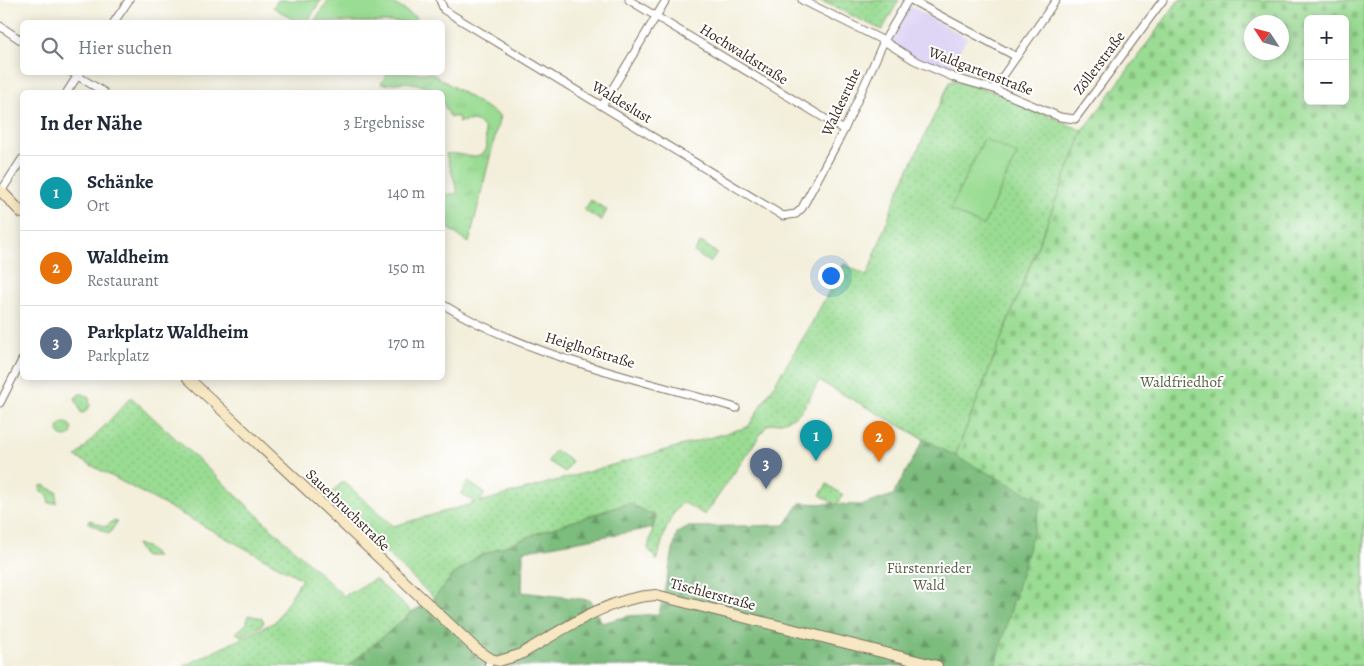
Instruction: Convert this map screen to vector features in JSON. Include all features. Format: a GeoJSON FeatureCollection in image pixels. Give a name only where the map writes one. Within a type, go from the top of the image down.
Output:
{"type":"FeatureCollection","features":[{"type":"Feature","properties":{"kind":"street"},"geometry":{"type":"LineString","coordinates":[[115,20],[129,0]]}},
{"type":"Feature","properties":{"kind":"street","name":"Waldeslust"},"geometry":{"type":"LineString","coordinates":[[440,0],[444,10],[783,216],[796,214]]}},
{"type":"Feature","properties":{"kind":"street","name":"Hochwaldstraße"},"geometry":{"type":"LineString","coordinates":[[629,0],[844,130]]}},
{"type":"Feature","properties":{"kind":"street"},"geometry":{"type":"LineString","coordinates":[[602,106],[666,0]]}},
{"type":"Feature","properties":{"kind":"street","name":"Waldgartenstraße"},"geometry":{"type":"LineString","coordinates":[[802,0],[884,41],[914,60],[954,78],[994,89],[1060,117],[1075,119]]}},
{"type":"Feature","properties":{"kind":"street","name":"Waldgartenstraße"},"geometry":{"type":"LineString","coordinates":[[910,0],[1015,56]]}},
{"type":"Feature","properties":{"kind":"street","name":"Waldesruhe"},"geometry":{"type":"LineString","coordinates":[[796,214],[802,208],[844,130],[884,41],[910,0]]}},
{"type":"Feature","properties":{"kind":"street"},"geometry":{"type":"LineString","coordinates":[[994,89],[1015,56],[1056,0]]}},
{"type":"Feature","properties":{"kind":"street","name":"Zöllerstraße"},"geometry":{"type":"LineString","coordinates":[[1075,119],[1163,0]]}},
{"type":"Feature","properties":{"kind":"street"},"geometry":{"type":"LineString","coordinates":[[0,26],[20,40]]}},
{"type":"Feature","properties":{"kind":"street"},"geometry":{"type":"LineString","coordinates":[[68,90],[76,75]]}},
{"type":"Feature","properties":{"kind":"street"},"geometry":{"type":"LineString","coordinates":[[78,75],[101,90]]}},
{"type":"Feature","properties":{"kind":"street"},"geometry":{"type":"LineString","coordinates":[[20,162],[0,191],[20,211]]}},
{"type":"Feature","properties":{"kind":"street","name":"Heiglhofstraße"},"geometry":{"type":"LineString","coordinates":[[445,306],[488,329],[556,355],[736,408]]}},
{"type":"Feature","properties":{"kind":"street"},"geometry":{"type":"LineString","coordinates":[[0,402],[20,364]]}},
{"type":"Feature","properties":{"kind":"street","name":"Sauerbruchstraße"},"geometry":{"type":"LineString","coordinates":[[190,380],[420,599],[489,662]]}},
{"type":"Feature","properties":{"kind":"street","name":"Tischlerstraße"},"geometry":{"type":"LineString","coordinates":[[489,662],[508,660],[519,655],[604,607],[625,600],[656,595],[937,666]]}},
{"type":"Feature","properties":{"kind":"shaded area"},"geometry":{"type":"Polygon","coordinates":[[[910,6],[967,38],[947,73],[916,59],[889,41],[910,6]]]}},
{"type":"Feature","properties":{"kind":"green space"},"geometry":{"type":"Polygon","coordinates":[[[278,0],[321,0],[308,20],[294,20],[273,7],[278,0]]]}},
{"type":"Feature","properties":{"kind":"green space"},"geometry":{"type":"Polygon","coordinates":[[[328,0],[388,0],[417,18],[416,20],[315,20],[328,0]]]}},
{"type":"Feature","properties":{"kind":"green space"},"geometry":{"type":"Polygon","coordinates":[[[820,0],[899,0],[882,30],[820,0]]]}},
{"type":"Feature","properties":{"kind":"green space","name":"Waldfriedhof"},"geometry":{"type":"Polygon","coordinates":[[[1179,0],[1364,0],[1364,666],[348,666],[412,612],[434,598],[451,577],[475,558],[540,532],[628,503],[656,516],[652,528],[523,551],[522,592],[590,600],[602,623],[628,616],[659,614],[677,533],[689,527],[785,525],[800,503],[863,505],[893,495],[924,439],[903,427],[1063,129],[1084,131],[1179,0]]]}},
{"type":"Feature","properties":{"kind":"green space","name":"Waldfriedhof"},"geometry":{"type":"Polygon","coordinates":[[[1179,0],[1364,0],[1364,666],[995,666],[1042,501],[955,456],[1083,131],[1179,0]]]}},
{"type":"Feature","properties":{"kind":"green space"},"geometry":{"type":"Polygon","coordinates":[[[387,75],[434,75],[500,116],[469,243],[445,226],[445,195],[458,193],[446,154],[475,156],[484,153],[487,147],[484,127],[472,121],[458,123],[459,117],[450,117],[445,107],[445,90],[432,90],[421,85],[405,82],[381,84],[387,75]]]}},
{"type":"Feature","properties":{"kind":"green space"},"geometry":{"type":"Polygon","coordinates":[[[951,80],[995,92],[1083,131],[955,456],[819,381],[800,412],[788,420],[767,425],[705,515],[683,502],[669,522],[657,561],[648,548],[656,516],[628,503],[540,532],[475,558],[451,577],[434,598],[328,497],[343,481],[393,526],[475,503],[461,493],[468,482],[485,493],[480,502],[748,427],[808,330],[844,264],[867,276],[898,192],[951,80]]]}},
{"type":"Feature","properties":{"kind":"green space"},"geometry":{"type":"Polygon","coordinates":[[[984,139],[1017,154],[983,226],[950,210],[984,139]]]}},
{"type":"Feature","properties":{"kind":"green space"},"geometry":{"type":"Polygon","coordinates":[[[591,200],[607,210],[601,221],[584,210],[591,200]]]}},
{"type":"Feature","properties":{"kind":"green space"},"geometry":{"type":"Polygon","coordinates":[[[701,242],[717,253],[710,263],[694,252],[701,242]]]}},
{"type":"Feature","properties":{"kind":"green space"},"geometry":{"type":"Polygon","coordinates":[[[79,394],[84,394],[89,398],[90,406],[85,412],[81,413],[75,398],[79,394]]]}},
{"type":"Feature","properties":{"kind":"green space"},"geometry":{"type":"Polygon","coordinates":[[[131,397],[344,596],[375,579],[412,612],[348,666],[184,666],[275,622],[302,579],[76,457],[131,397]]]}},
{"type":"Feature","properties":{"kind":"green space"},"geometry":{"type":"Polygon","coordinates":[[[62,423],[68,423],[72,430],[68,437],[62,437],[58,433],[58,427],[62,423]]]}},
{"type":"Feature","properties":{"kind":"green space"},"geometry":{"type":"Polygon","coordinates":[[[555,451],[572,461],[565,472],[548,461],[555,451]]]}},
{"type":"Feature","properties":{"kind":"green space"},"geometry":{"type":"Polygon","coordinates":[[[827,484],[843,495],[836,505],[820,495],[827,484]]]}},
{"type":"Feature","properties":{"kind":"green space"},"geometry":{"type":"Polygon","coordinates":[[[43,485],[57,492],[56,503],[49,503],[48,495],[41,491],[40,487],[43,485]]]}},
{"type":"Feature","properties":{"kind":"green space"},"geometry":{"type":"Polygon","coordinates":[[[90,520],[105,527],[113,521],[117,522],[109,534],[87,522],[90,520]]]}},
{"type":"Feature","properties":{"kind":"green space"},"geometry":{"type":"Polygon","coordinates":[[[136,544],[146,547],[157,557],[144,557],[136,544]]]}},
{"type":"Feature","properties":{"kind":"green space"},"geometry":{"type":"Polygon","coordinates":[[[248,615],[262,618],[264,622],[261,626],[241,636],[236,633],[247,623],[248,615]]]}},
{"type":"Feature","properties":{"kind":"place","name":"Schänke"},"geometry":{"type":"Point","coordinates":[816,461]}},
{"type":"Feature","properties":{"kind":"place","name":"Waldheim"},"geometry":{"type":"Point","coordinates":[879,462]}},
{"type":"Feature","properties":{"kind":"place","name":"Parkplatz Waldheim"},"geometry":{"type":"Point","coordinates":[766,489]}},
{"type":"Feature","properties":{"kind":"park label","name":"Fürstenrieder Wald"},"geometry":{"type":"Point","coordinates":[929,576]}}]}
